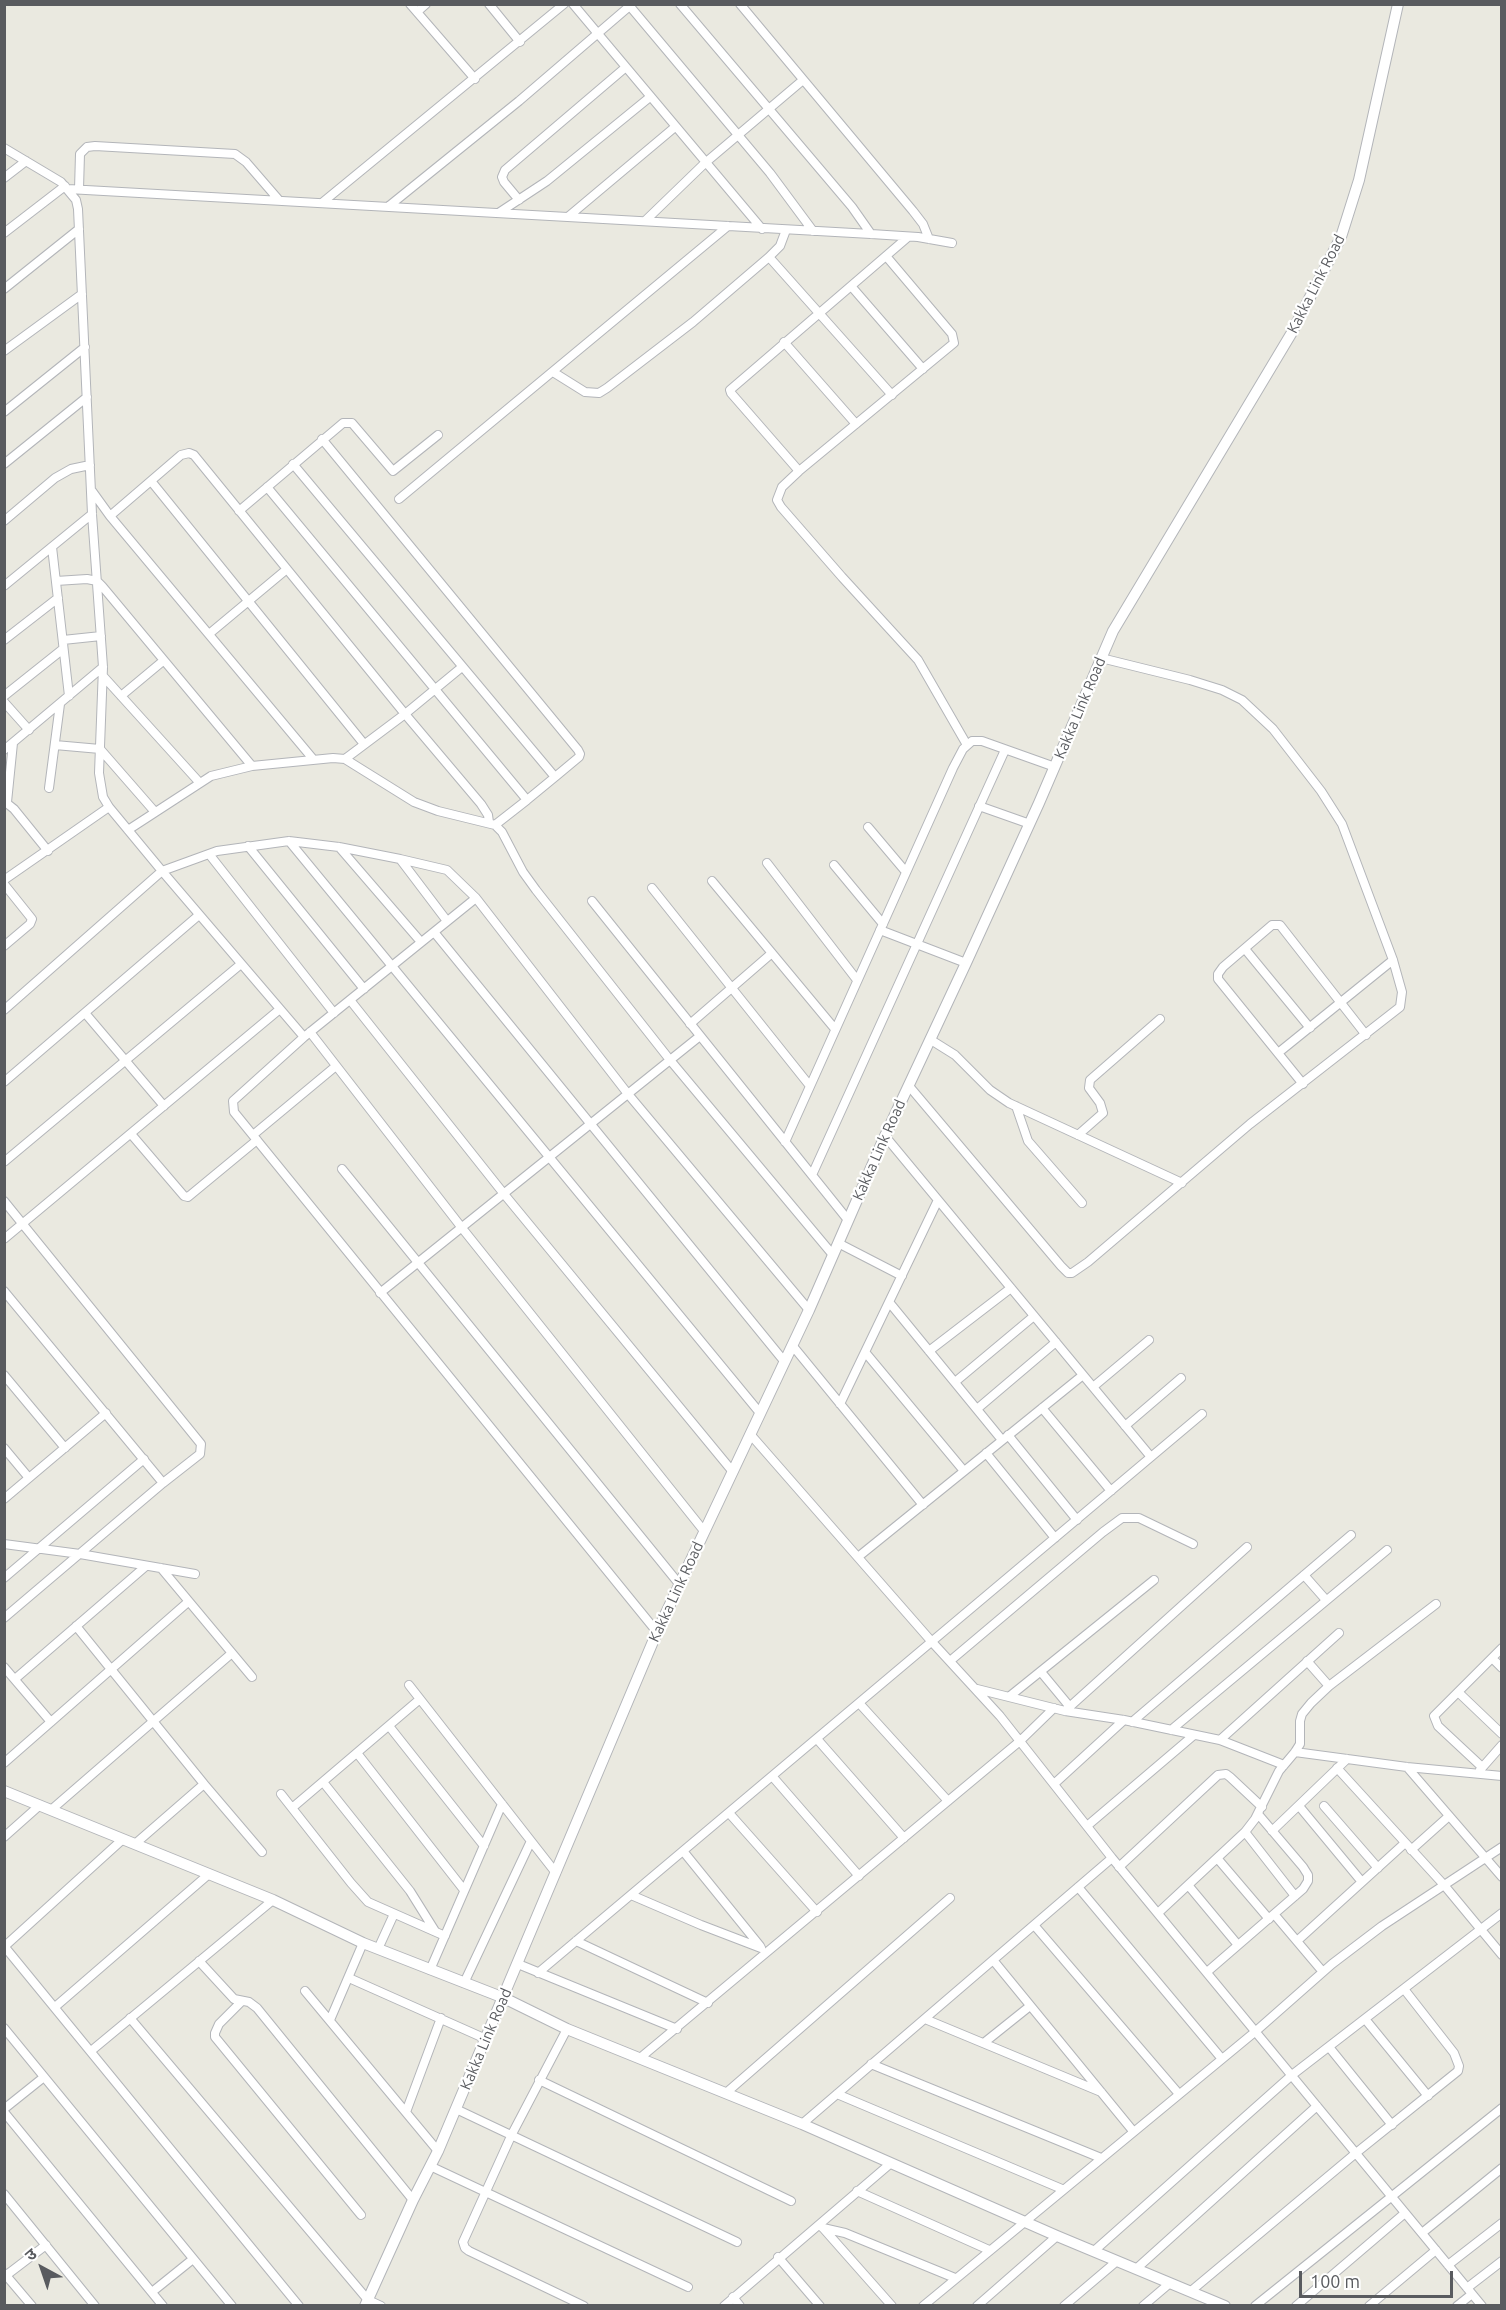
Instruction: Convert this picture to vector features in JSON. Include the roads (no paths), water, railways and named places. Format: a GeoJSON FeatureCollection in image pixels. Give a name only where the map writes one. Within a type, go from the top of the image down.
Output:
{"type":"FeatureCollection","features":[{"type":"Feature","properties":{"kind":"street"},"geometry":{"type":"LineString","coordinates":[[410,4],[475,79]]}},
{"type":"Feature","properties":{"kind":"street"},"geometry":{"type":"LineString","coordinates":[[417,12],[426,4]]}},
{"type":"Feature","properties":{"kind":"street"},"geometry":{"type":"LineString","coordinates":[[489,4],[520,42]]}},
{"type":"Feature","properties":{"kind":"street"},"geometry":{"type":"LineString","coordinates":[[323,202],[564,4]]}},
{"type":"Feature","properties":{"kind":"street"},"geometry":{"type":"LineString","coordinates":[[573,4],[762,229]]}},
{"type":"Feature","properties":{"kind":"street"},"geometry":{"type":"LineString","coordinates":[[680,4],[862,219],[871,234]]}},
{"type":"Feature","properties":{"kind":"street"},"geometry":{"type":"LineString","coordinates":[[740,4],[913,211],[923,224],[929,239]]}},
{"type":"Feature","properties":{"kind":"street","name":"Kakka Link Road"},"geometry":{"type":"LineString","coordinates":[[367,2303],[413,2200],[438,2151],[657,1632],[792,1345],[885,1136],[1030,824],[1101,658],[1124,611],[1292,334],[1341,237],[1359,180],[1398,4]]}},
{"type":"Feature","properties":{"kind":"street"},"geometry":{"type":"LineString","coordinates":[[389,206],[630,5],[788,196],[813,231]]}},
{"type":"Feature","properties":{"kind":"street"},"geometry":{"type":"LineString","coordinates":[[519,200],[504,182],[502,177],[505,170],[626,67]]}},
{"type":"Feature","properties":{"kind":"street"},"geometry":{"type":"LineString","coordinates":[[645,221],[705,163],[803,80]]}},
{"type":"Feature","properties":{"kind":"street"},"geometry":{"type":"LineString","coordinates":[[500,212],[547,181],[650,97]]}},
{"type":"Feature","properties":{"kind":"street"},"geometry":{"type":"LineString","coordinates":[[568,216],[675,127]]}},
{"type":"Feature","properties":{"kind":"street"},"geometry":{"type":"LineString","coordinates":[[79,189],[80,154],[87,147],[95,146],[235,154],[246,162],[278,199]]}},
{"type":"Feature","properties":{"kind":"street"},"geometry":{"type":"LineString","coordinates":[[4,148],[66,187],[76,200],[92,514],[103,672],[100,785],[109,807],[280,1009],[336,1066],[704,1531]]}},
{"type":"Feature","properties":{"kind":"street"},"geometry":{"type":"LineString","coordinates":[[4,178],[26,161]]}},
{"type":"Feature","properties":{"kind":"street"},"geometry":{"type":"LineString","coordinates":[[4,233],[66,187],[871,234],[952,243]]}},
{"type":"Feature","properties":{"kind":"street"},"geometry":{"type":"LineString","coordinates":[[399,499],[728,226]]}},
{"type":"Feature","properties":{"kind":"street"},"geometry":{"type":"LineString","coordinates":[[4,289],[79,229]]}},
{"type":"Feature","properties":{"kind":"street"},"geometry":{"type":"LineString","coordinates":[[553,372],[585,392],[599,393],[654,354],[769,257],[780,246],[786,230]]}},
{"type":"Feature","properties":{"kind":"street"},"geometry":{"type":"LineString","coordinates":[[799,471],[730,390],[908,237]]}},
{"type":"Feature","properties":{"kind":"street"},"geometry":{"type":"LineString","coordinates":[[886,256],[954,338],[949,348],[799,471],[782,487],[777,500],[842,577],[918,660],[967,745]]}},
{"type":"Feature","properties":{"kind":"street"},"geometry":{"type":"LineString","coordinates":[[769,257],[892,395]]}},
{"type":"Feature","properties":{"kind":"street"},"geometry":{"type":"LineString","coordinates":[[851,286],[923,369]]}},
{"type":"Feature","properties":{"kind":"street"},"geometry":{"type":"LineString","coordinates":[[4,351],[82,294]]}},
{"type":"Feature","properties":{"kind":"street"},"geometry":{"type":"LineString","coordinates":[[784,342],[856,424]]}},
{"type":"Feature","properties":{"kind":"street"},"geometry":{"type":"LineString","coordinates":[[4,412],[85,347]]}},
{"type":"Feature","properties":{"kind":"street"},"geometry":{"type":"LineString","coordinates":[[4,464],[87,397]]}},
{"type":"Feature","properties":{"kind":"street"},"geometry":{"type":"LineString","coordinates":[[240,510],[322,439],[348,421],[393,471],[438,435]]}},
{"type":"Feature","properties":{"kind":"street"},"geometry":{"type":"LineString","coordinates":[[322,439],[578,750],[580,756],[527,800],[492,824]]}},
{"type":"Feature","properties":{"kind":"street"},"geometry":{"type":"LineString","coordinates":[[110,516],[182,455],[194,454],[481,804],[492,824]]}},
{"type":"Feature","properties":{"kind":"street"},"geometry":{"type":"LineString","coordinates":[[293,464],[555,777]]}},
{"type":"Feature","properties":{"kind":"street"},"geometry":{"type":"LineString","coordinates":[[4,521],[55,478],[71,469],[90,465]]}},
{"type":"Feature","properties":{"kind":"street"},"geometry":{"type":"LineString","coordinates":[[151,481],[364,744]]}},
{"type":"Feature","properties":{"kind":"street"},"geometry":{"type":"LineString","coordinates":[[267,487],[527,800]]}},
{"type":"Feature","properties":{"kind":"street"},"geometry":{"type":"LineString","coordinates":[[92,490],[110,516],[313,759]]}},
{"type":"Feature","properties":{"kind":"street"},"geometry":{"type":"LineString","coordinates":[[4,586],[92,514]]}},
{"type":"Feature","properties":{"kind":"street"},"geometry":{"type":"LineString","coordinates":[[52,548],[69,696]]}},
{"type":"Feature","properties":{"kind":"street"},"geometry":{"type":"LineString","coordinates":[[209,634],[287,569]]}},
{"type":"Feature","properties":{"kind":"street"},"geometry":{"type":"LineString","coordinates":[[56,581],[97,581]]}},
{"type":"Feature","properties":{"kind":"street"},"geometry":{"type":"LineString","coordinates":[[97,581],[252,766]]}},
{"type":"Feature","properties":{"kind":"street"},"geometry":{"type":"LineString","coordinates":[[4,640],[58,598]]}},
{"type":"Feature","properties":{"kind":"street"},"geometry":{"type":"LineString","coordinates":[[4,696],[63,645],[101,636]]}},
{"type":"Feature","properties":{"kind":"street"},"geometry":{"type":"LineString","coordinates":[[909,1086],[1068,1272],[1072,1273],[1250,1125],[1400,1007],[1402,992],[1393,960],[1338,816],[1272,729],[1242,700],[1222,690],[1101,658]]}},
{"type":"Feature","properties":{"kind":"street"},"geometry":{"type":"LineString","coordinates":[[121,696],[163,661]]}},
{"type":"Feature","properties":{"kind":"street"},"geometry":{"type":"LineString","coordinates":[[345,759],[462,667]]}},
{"type":"Feature","properties":{"kind":"street"},"geometry":{"type":"LineString","coordinates":[[4,750],[69,696],[103,672]]}},
{"type":"Feature","properties":{"kind":"street"},"geometry":{"type":"LineString","coordinates":[[103,672],[121,696],[199,782]]}},
{"type":"Feature","properties":{"kind":"street"},"geometry":{"type":"LineString","coordinates":[[4,702],[28,730]]}},
{"type":"Feature","properties":{"kind":"street"},"geometry":{"type":"LineString","coordinates":[[49,788],[60,704]]}},
{"type":"Feature","properties":{"kind":"street"},"geometry":{"type":"LineString","coordinates":[[785,1142],[953,768],[967,745],[972,741],[982,741],[1055,767]]}},
{"type":"Feature","properties":{"kind":"street"},"geometry":{"type":"LineString","coordinates":[[13,743],[6,802],[48,851]]}},
{"type":"Feature","properties":{"kind":"street"},"geometry":{"type":"LineString","coordinates":[[55,745],[100,750],[154,812]]}},
{"type":"Feature","properties":{"kind":"street"},"geometry":{"type":"LineString","coordinates":[[812,1175],[1005,750]]}},
{"type":"Feature","properties":{"kind":"street"},"geometry":{"type":"LineString","coordinates":[[128,830],[211,776],[252,766],[313,759],[345,759],[414,802],[438,811],[492,824],[502,832],[523,872],[536,890],[670,1060],[832,1255]]}},
{"type":"Feature","properties":{"kind":"street"},"geometry":{"type":"LineString","coordinates":[[979,806],[1030,824]]}},
{"type":"Feature","properties":{"kind":"street"},"geometry":{"type":"LineString","coordinates":[[4,946],[30,924],[32,919],[4,882],[109,807]]}},
{"type":"Feature","properties":{"kind":"street"},"geometry":{"type":"LineString","coordinates":[[868,826],[906,872]]}},
{"type":"Feature","properties":{"kind":"street"},"geometry":{"type":"LineString","coordinates":[[4,1010],[162,871],[209,854],[289,841],[339,847],[447,870],[476,897],[628,1094],[808,1310]]}},
{"type":"Feature","properties":{"kind":"street"},"geometry":{"type":"LineString","coordinates":[[289,841],[760,1413]]}},
{"type":"Feature","properties":{"kind":"street"},"geometry":{"type":"LineString","coordinates":[[248,846],[364,989]]}},
{"type":"Feature","properties":{"kind":"street"},"geometry":{"type":"LineString","coordinates":[[339,847],[421,942]]}},
{"type":"Feature","properties":{"kind":"street"},"geometry":{"type":"LineString","coordinates":[[209,854],[334,1013]]}},
{"type":"Feature","properties":{"kind":"street"},"geometry":{"type":"LineString","coordinates":[[400,859],[447,921]]}},
{"type":"Feature","properties":{"kind":"street"},"geometry":{"type":"LineString","coordinates":[[767,863],[857,980]]}},
{"type":"Feature","properties":{"kind":"street"},"geometry":{"type":"LineString","coordinates":[[834,865],[881,927],[966,963]]}},
{"type":"Feature","properties":{"kind":"street"},"geometry":{"type":"LineString","coordinates":[[712,881],[835,1029]]}},
{"type":"Feature","properties":{"kind":"street"},"geometry":{"type":"LineString","coordinates":[[652,888],[810,1086]]}},
{"type":"Feature","properties":{"kind":"street"},"geometry":{"type":"LineString","coordinates":[[476,897],[307,1035],[233,1101],[234,1112],[657,1632]]}},
{"type":"Feature","properties":{"kind":"street"},"geometry":{"type":"LineString","coordinates":[[592,901],[848,1220]]}},
{"type":"Feature","properties":{"kind":"street"},"geometry":{"type":"LineString","coordinates":[[4,1082],[200,915]]}},
{"type":"Feature","properties":{"kind":"street"},"geometry":{"type":"LineString","coordinates":[[1303,1084],[1218,979],[1221,969],[1272,925],[1278,924],[1366,1035]]}},
{"type":"Feature","properties":{"kind":"street"},"geometry":{"type":"LineString","coordinates":[[434,932],[784,1361]]}},
{"type":"Feature","properties":{"kind":"street"},"geometry":{"type":"LineString","coordinates":[[1245,948],[1310,1028]]}},
{"type":"Feature","properties":{"kind":"street"},"geometry":{"type":"LineString","coordinates":[[690,1024],[772,953]]}},
{"type":"Feature","properties":{"kind":"street"},"geometry":{"type":"LineString","coordinates":[[1278,1053],[1393,960]]}},
{"type":"Feature","properties":{"kind":"street"},"geometry":{"type":"LineString","coordinates":[[4,1162],[241,964]]}},
{"type":"Feature","properties":{"kind":"street"},"geometry":{"type":"LineString","coordinates":[[350,1000],[504,1194],[733,1472]]}},
{"type":"Feature","properties":{"kind":"street"},"geometry":{"type":"LineString","coordinates":[[4,1239],[280,1009]]}},
{"type":"Feature","properties":{"kind":"street"},"geometry":{"type":"LineString","coordinates":[[85,1013],[164,1106]]}},
{"type":"Feature","properties":{"kind":"street"},"geometry":{"type":"LineString","coordinates":[[1078,1135],[1102,1113],[1100,1103],[1089,1088],[1090,1080],[1160,1019]]}},
{"type":"Feature","properties":{"kind":"street"},"geometry":{"type":"LineString","coordinates":[[380,1293],[700,1036]]}},
{"type":"Feature","properties":{"kind":"street"},"geometry":{"type":"LineString","coordinates":[[931,1040],[964,1062],[998,1096],[1182,1183]]}},
{"type":"Feature","properties":{"kind":"street"},"geometry":{"type":"LineString","coordinates":[[131,1134],[184,1196],[188,1197],[336,1066]]}},
{"type":"Feature","properties":{"kind":"street"},"geometry":{"type":"LineString","coordinates":[[1016,1106],[1028,1141],[1082,1203]]}},
{"type":"Feature","properties":{"kind":"street"},"geometry":{"type":"LineString","coordinates":[[885,1136],[1151,1457]]}},
{"type":"Feature","properties":{"kind":"street"},"geometry":{"type":"LineString","coordinates":[[342,1169],[680,1585]]}},
{"type":"Feature","properties":{"kind":"street"},"geometry":{"type":"LineString","coordinates":[[840,1404],[938,1200]]}},
{"type":"Feature","properties":{"kind":"street"},"geometry":{"type":"LineString","coordinates":[[4,1201],[201,1444],[200,1454],[4,1618]]}},
{"type":"Feature","properties":{"kind":"street"},"geometry":{"type":"LineString","coordinates":[[838,1243],[902,1276]]}},
{"type":"Feature","properties":{"kind":"street"},"geometry":{"type":"LineString","coordinates":[[929,1351],[1011,1288]]}},
{"type":"Feature","properties":{"kind":"street"},"geometry":{"type":"LineString","coordinates":[[4,1292],[163,1483]]}},
{"type":"Feature","properties":{"kind":"street"},"geometry":{"type":"LineString","coordinates":[[889,1302],[976,1409],[1005,1437],[1077,1520]]}},
{"type":"Feature","properties":{"kind":"street"},"geometry":{"type":"LineString","coordinates":[[955,1382],[1034,1316]]}},
{"type":"Feature","properties":{"kind":"street"},"geometry":{"type":"LineString","coordinates":[[1093,1387],[1149,1340]]}},
{"type":"Feature","properties":{"kind":"street"},"geometry":{"type":"LineString","coordinates":[[976,1409],[1056,1342]]}},
{"type":"Feature","properties":{"kind":"street"},"geometry":{"type":"LineString","coordinates":[[792,1345],[923,1504]]}},
{"type":"Feature","properties":{"kind":"street"},"geometry":{"type":"LineString","coordinates":[[865,1352],[964,1471]]}},
{"type":"Feature","properties":{"kind":"street"},"geometry":{"type":"LineString","coordinates":[[4,1375],[65,1448]]}},
{"type":"Feature","properties":{"kind":"street"},"geometry":{"type":"LineString","coordinates":[[858,1557],[1083,1375]]}},
{"type":"Feature","properties":{"kind":"street"},"geometry":{"type":"LineString","coordinates":[[1125,1426],[1181,1378]]}},
{"type":"Feature","properties":{"kind":"street"},"geometry":{"type":"LineString","coordinates":[[1042,1408],[1111,1491]]}},
{"type":"Feature","properties":{"kind":"street"},"geometry":{"type":"LineString","coordinates":[[4,1499],[106,1413]]}},
{"type":"Feature","properties":{"kind":"street"},"geometry":{"type":"LineString","coordinates":[[538,1973],[1202,1414]]}},
{"type":"Feature","properties":{"kind":"street"},"geometry":{"type":"LineString","coordinates":[[750,1434],[932,1642],[977,1689],[1119,1867],[1482,2306]]}},
{"type":"Feature","properties":{"kind":"street"},"geometry":{"type":"LineString","coordinates":[[4,1448],[29,1478]]}},
{"type":"Feature","properties":{"kind":"street"},"geometry":{"type":"LineString","coordinates":[[986,1453],[1055,1538]]}},
{"type":"Feature","properties":{"kind":"street"},"geometry":{"type":"LineString","coordinates":[[4,1578],[144,1459]]}},
{"type":"Feature","properties":{"kind":"street"},"geometry":{"type":"LineString","coordinates":[[950,1661],[1102,1532],[1122,1518],[1139,1518],[1193,1544]]}},
{"type":"Feature","properties":{"kind":"street"},"geometry":{"type":"LineString","coordinates":[[1054,1784],[1352,1535]]}},
{"type":"Feature","properties":{"kind":"street"},"geometry":{"type":"LineString","coordinates":[[4,1544],[80,1554],[195,1574]]}},
{"type":"Feature","properties":{"kind":"street"},"geometry":{"type":"LineString","coordinates":[[1067,1709],[1247,1548]]}},
{"type":"Feature","properties":{"kind":"street"},"geometry":{"type":"LineString","coordinates":[[1171,1730],[1387,1550]]}},
{"type":"Feature","properties":{"kind":"street"},"geometry":{"type":"LineString","coordinates":[[15,1679],[146,1566]]}},
{"type":"Feature","properties":{"kind":"street"},"geometry":{"type":"LineString","coordinates":[[161,1568],[252,1677]]}},
{"type":"Feature","properties":{"kind":"street"},"geometry":{"type":"LineString","coordinates":[[1304,1575],[1326,1600]]}},
{"type":"Feature","properties":{"kind":"street"},"geometry":{"type":"LineString","coordinates":[[1010,1696],[1154,1581]]}},
{"type":"Feature","properties":{"kind":"street"},"geometry":{"type":"LineString","coordinates":[[4,1763],[188,1602]]}},
{"type":"Feature","properties":{"kind":"street"},"geometry":{"type":"LineString","coordinates":[[1158,1913],[1245,1832],[1260,1811],[1274,1779],[1300,1744],[1302,1714],[1329,1686],[1436,1604]]}},
{"type":"Feature","properties":{"kind":"street"},"geometry":{"type":"LineString","coordinates":[[76,1626],[262,1852]]}},
{"type":"Feature","properties":{"kind":"street"},"geometry":{"type":"LineString","coordinates":[[1220,1740],[1339,1633]]}},
{"type":"Feature","properties":{"kind":"street"},"geometry":{"type":"LineString","coordinates":[[1480,1770],[1434,1719],[1436,1713],[1502,1648]]}},
{"type":"Feature","properties":{"kind":"street"},"geometry":{"type":"LineString","coordinates":[[51,1810],[232,1653]]}},
{"type":"Feature","properties":{"kind":"street"},"geometry":{"type":"LineString","coordinates":[[1492,1658],[1502,1668]]}},
{"type":"Feature","properties":{"kind":"street"},"geometry":{"type":"LineString","coordinates":[[1307,1661],[1329,1686]]}},
{"type":"Feature","properties":{"kind":"street"},"geometry":{"type":"LineString","coordinates":[[4,1667],[51,1722]]}},
{"type":"Feature","properties":{"kind":"street"},"geometry":{"type":"LineString","coordinates":[[1041,1672],[1067,1709]]}},
{"type":"Feature","properties":{"kind":"street"},"geometry":{"type":"LineString","coordinates":[[409,1685],[556,1873]]}},
{"type":"Feature","properties":{"kind":"street"},"geometry":{"type":"LineString","coordinates":[[977,1689],[1054,1708],[1220,1740],[1284,1765]]}},
{"type":"Feature","properties":{"kind":"street"},"geometry":{"type":"LineString","coordinates":[[1458,1692],[1502,1734]]}},
{"type":"Feature","properties":{"kind":"street"},"geometry":{"type":"LineString","coordinates":[[292,1808],[420,1699]]}},
{"type":"Feature","properties":{"kind":"street"},"geometry":{"type":"LineString","coordinates":[[859,1703],[948,1802]]}},
{"type":"Feature","properties":{"kind":"street"},"geometry":{"type":"LineString","coordinates":[[640,2058],[677,2029],[764,1951],[817,1912],[948,1802],[1020,1741],[1054,1708]]}},
{"type":"Feature","properties":{"kind":"street"},"geometry":{"type":"LineString","coordinates":[[389,1726],[484,1846]]}},
{"type":"Feature","properties":{"kind":"street"},"geometry":{"type":"LineString","coordinates":[[1087,1826],[1194,1735]]}},
{"type":"Feature","properties":{"kind":"street"},"geometry":{"type":"LineString","coordinates":[[817,1739],[904,1838]]}},
{"type":"Feature","properties":{"kind":"street"},"geometry":{"type":"LineString","coordinates":[[1480,1770],[1502,1745]]}},
{"type":"Feature","properties":{"kind":"street"},"geometry":{"type":"LineString","coordinates":[[1295,1752],[1407,1767],[1480,1770],[1502,1776]]}},
{"type":"Feature","properties":{"kind":"street"},"geometry":{"type":"LineString","coordinates":[[357,1753],[464,1890]]}},
{"type":"Feature","properties":{"kind":"street"},"geometry":{"type":"LineString","coordinates":[[1272,1831],[1347,1759]]}},
{"type":"Feature","properties":{"kind":"street"},"geometry":{"type":"LineString","coordinates":[[1407,1767],[1502,1877]]}},
{"type":"Feature","properties":{"kind":"street"},"geometry":{"type":"LineString","coordinates":[[1337,1768],[1444,1886],[1502,1955]]}},
{"type":"Feature","properties":{"kind":"street"},"geometry":{"type":"LineString","coordinates":[[1119,1867],[1218,1775],[1226,1774],[1230,1777],[1260,1811],[1272,1831],[1308,1875],[1307,1884],[1207,1972]]}},
{"type":"Feature","properties":{"kind":"street"},"geometry":{"type":"LineString","coordinates":[[772,1776],[859,1876]]}},
{"type":"Feature","properties":{"kind":"street"},"geometry":{"type":"LineString","coordinates":[[323,1782],[410,1891],[435,1931]]}},
{"type":"Feature","properties":{"kind":"street"},"geometry":{"type":"LineString","coordinates":[[135,1844],[204,1784]]}},
{"type":"Feature","properties":{"kind":"street"},"geometry":{"type":"LineString","coordinates":[[4,1791],[273,1900],[363,1943],[504,1998],[567,2029],[802,2124],[1057,2236],[1225,2305]]}},
{"type":"Feature","properties":{"kind":"street"},"geometry":{"type":"LineString","coordinates":[[281,1794],[362,1896],[374,1905],[445,1936]]}},
{"type":"Feature","properties":{"kind":"street"},"geometry":{"type":"LineString","coordinates":[[430,1970],[502,1804]]}},
{"type":"Feature","properties":{"kind":"street"},"geometry":{"type":"LineString","coordinates":[[4,1838],[40,1805]]}},
{"type":"Feature","properties":{"kind":"street"},"geometry":{"type":"LineString","coordinates":[[1299,1806],[1362,1882]]}},
{"type":"Feature","properties":{"kind":"street"},"geometry":{"type":"LineString","coordinates":[[1324,1806],[1378,1868]]}},
{"type":"Feature","properties":{"kind":"street"},"geometry":{"type":"LineString","coordinates":[[729,1813],[817,1912]]}},
{"type":"Feature","properties":{"kind":"street"},"geometry":{"type":"LineString","coordinates":[[1297,1941],[1378,1868],[1449,1816]]}},
{"type":"Feature","properties":{"kind":"street"},"geometry":{"type":"LineString","coordinates":[[1245,1832],[1295,1896]]}},
{"type":"Feature","properties":{"kind":"street"},"geometry":{"type":"LineString","coordinates":[[123,1839],[5,1946],[299,2306]]}},
{"type":"Feature","properties":{"kind":"street"},"geometry":{"type":"LineString","coordinates":[[464,1983],[531,1841]]}},
{"type":"Feature","properties":{"kind":"street"},"geometry":{"type":"LineString","coordinates":[[923,2306],[1023,2221],[1256,2031],[1323,1972],[1382,1926],[1502,1847]]}},
{"type":"Feature","properties":{"kind":"street"},"geometry":{"type":"LineString","coordinates":[[683,1851],[764,1951]]}},
{"type":"Feature","properties":{"kind":"street"},"geometry":{"type":"LineString","coordinates":[[802,2124],[1112,1858]]}},
{"type":"Feature","properties":{"kind":"street"},"geometry":{"type":"LineString","coordinates":[[1217,1858],[1297,1941],[1323,1972]]}},
{"type":"Feature","properties":{"kind":"street"},"geometry":{"type":"LineString","coordinates":[[55,2007],[209,1874]]}},
{"type":"Feature","properties":{"kind":"street"},"geometry":{"type":"LineString","coordinates":[[1188,1886],[1238,1945]]}},
{"type":"Feature","properties":{"kind":"street"},"geometry":{"type":"LineString","coordinates":[[1078,1887],[1221,2059]]}},
{"type":"Feature","properties":{"kind":"street"},"geometry":{"type":"LineString","coordinates":[[631,1895],[764,1951]]}},
{"type":"Feature","properties":{"kind":"street"},"geometry":{"type":"LineString","coordinates":[[726,2093],[950,1898]]}},
{"type":"Feature","properties":{"kind":"street"},"geometry":{"type":"LineString","coordinates":[[91,2051],[273,1900]]}},
{"type":"Feature","properties":{"kind":"street"},"geometry":{"type":"LineString","coordinates":[[1094,2251],[1292,2075],[1502,1913]]}},
{"type":"Feature","properties":{"kind":"street"},"geometry":{"type":"LineString","coordinates":[[378,1949],[394,1914]]}},
{"type":"Feature","properties":{"kind":"street"},"geometry":{"type":"LineString","coordinates":[[1034,1925],[1179,2094]]}},
{"type":"Feature","properties":{"kind":"street"},"geometry":{"type":"LineString","coordinates":[[576,1941],[708,2002]]}},
{"type":"Feature","properties":{"kind":"street"},"geometry":{"type":"LineString","coordinates":[[330,2020],[363,1943]]}},
{"type":"Feature","properties":{"kind":"street"},"geometry":{"type":"LineString","coordinates":[[993,1960],[1133,2131]]}},
{"type":"Feature","properties":{"kind":"street"},"geometry":{"type":"LineString","coordinates":[[199,1961],[231,1997],[249,2002],[256,2008],[413,2200]]}},
{"type":"Feature","properties":{"kind":"street"},"geometry":{"type":"LineString","coordinates":[[518,1964],[677,2029]]}},
{"type":"Feature","properties":{"kind":"street"},"geometry":{"type":"LineString","coordinates":[[349,1978],[486,2039]]}},
{"type":"Feature","properties":{"kind":"street"},"geometry":{"type":"LineString","coordinates":[[1191,2291],[1458,2071],[1459,2066],[1454,2054],[1404,1989]]}},
{"type":"Feature","properties":{"kind":"street"},"geometry":{"type":"LineString","coordinates":[[305,1991],[438,2151]]}},
{"type":"Feature","properties":{"kind":"street"},"geometry":{"type":"LineString","coordinates":[[242,2001],[219,2024],[215,2037],[361,2215]]}},
{"type":"Feature","properties":{"kind":"street"},"geometry":{"type":"LineString","coordinates":[[985,2042],[1030,2006]]}},
{"type":"Feature","properties":{"kind":"street"},"geometry":{"type":"LineString","coordinates":[[130,2018],[367,2303],[381,2306]]}},
{"type":"Feature","properties":{"kind":"street"},"geometry":{"type":"LineString","coordinates":[[406,2112],[441,2018]]}},
{"type":"Feature","properties":{"kind":"street"},"geometry":{"type":"LineString","coordinates":[[925,2019],[1103,2093]]}},
{"type":"Feature","properties":{"kind":"street"},"geometry":{"type":"LineString","coordinates":[[1365,2019],[1428,2096]]}},
{"type":"Feature","properties":{"kind":"street"},"geometry":{"type":"LineString","coordinates":[[4,2028],[232,2306]]}},
{"type":"Feature","properties":{"kind":"street"},"geometry":{"type":"LineString","coordinates":[[567,2029],[512,2134],[463,2242],[465,2248],[584,2306]]}},
{"type":"Feature","properties":{"kind":"street"},"geometry":{"type":"LineString","coordinates":[[1329,2047],[1392,2125]]}},
{"type":"Feature","properties":{"kind":"street"},"geometry":{"type":"LineString","coordinates":[[871,2064],[1101,2158]]}},
{"type":"Feature","properties":{"kind":"street"},"geometry":{"type":"LineString","coordinates":[[44,2077],[4,2110],[163,2306]]}},
{"type":"Feature","properties":{"kind":"street"},"geometry":{"type":"LineString","coordinates":[[539,2080],[792,2201]]}},
{"type":"Feature","properties":{"kind":"street"},"geometry":{"type":"LineString","coordinates":[[837,2094],[1062,2189]]}},
{"type":"Feature","properties":{"kind":"street"},"geometry":{"type":"LineString","coordinates":[[1136,2269],[1317,2106]]}},
{"type":"Feature","properties":{"kind":"street"},"geometry":{"type":"LineString","coordinates":[[1255,2306],[1502,2108]]}},
{"type":"Feature","properties":{"kind":"street"},"geometry":{"type":"LineString","coordinates":[[456,2109],[737,2242]]}},
{"type":"Feature","properties":{"kind":"street"},"geometry":{"type":"LineString","coordinates":[[724,2306],[778,2257],[821,2225],[891,2163]]}},
{"type":"Feature","properties":{"kind":"street"},"geometry":{"type":"LineString","coordinates":[[430,2166],[688,2287]]}},
{"type":"Feature","properties":{"kind":"street"},"geometry":{"type":"LineString","coordinates":[[1422,2233],[1502,2168]]}},
{"type":"Feature","properties":{"kind":"street"},"geometry":{"type":"LineString","coordinates":[[857,2191],[989,2250]]}},
{"type":"Feature","properties":{"kind":"street"},"geometry":{"type":"LineString","coordinates":[[4,2194],[95,2306]]}},
{"type":"Feature","properties":{"kind":"street"},"geometry":{"type":"LineString","coordinates":[[1296,2306],[1405,2213]]}},
{"type":"Feature","properties":{"kind":"street"},"geometry":{"type":"LineString","coordinates":[[1448,2265],[1502,2223]]}},
{"type":"Feature","properties":{"kind":"street"},"geometry":{"type":"LineString","coordinates":[[821,2225],[955,2278]]}},
{"type":"Feature","properties":{"kind":"street"},"geometry":{"type":"LineString","coordinates":[[821,2225],[892,2306]]}},
{"type":"Feature","properties":{"kind":"street"},"geometry":{"type":"LineString","coordinates":[[977,2306],[1057,2236]]}},
{"type":"Feature","properties":{"kind":"street"},"geometry":{"type":"LineString","coordinates":[[32,2306],[5,2276],[46,2245]]}},
{"type":"Feature","properties":{"kind":"street"},"geometry":{"type":"LineString","coordinates":[[1369,2306],[1436,2250]]}},
{"type":"Feature","properties":{"kind":"street"},"geometry":{"type":"LineString","coordinates":[[778,2257],[820,2306]]}},
{"type":"Feature","properties":{"kind":"street"},"geometry":{"type":"LineString","coordinates":[[152,2292],[193,2259]]}},
{"type":"Feature","properties":{"kind":"street"},"geometry":{"type":"LineString","coordinates":[[1064,2306],[1117,2261]]}},
{"type":"Feature","properties":{"kind":"street"},"geometry":{"type":"LineString","coordinates":[[1457,2306],[1502,2261]]}},
{"type":"Feature","properties":{"kind":"street"},"geometry":{"type":"LineString","coordinates":[[1143,2306],[1170,2283]]}},
{"type":"Feature","properties":{"kind":"street"},"geometry":{"type":"LineString","coordinates":[[733,2297],[741,2306]]}}]}
